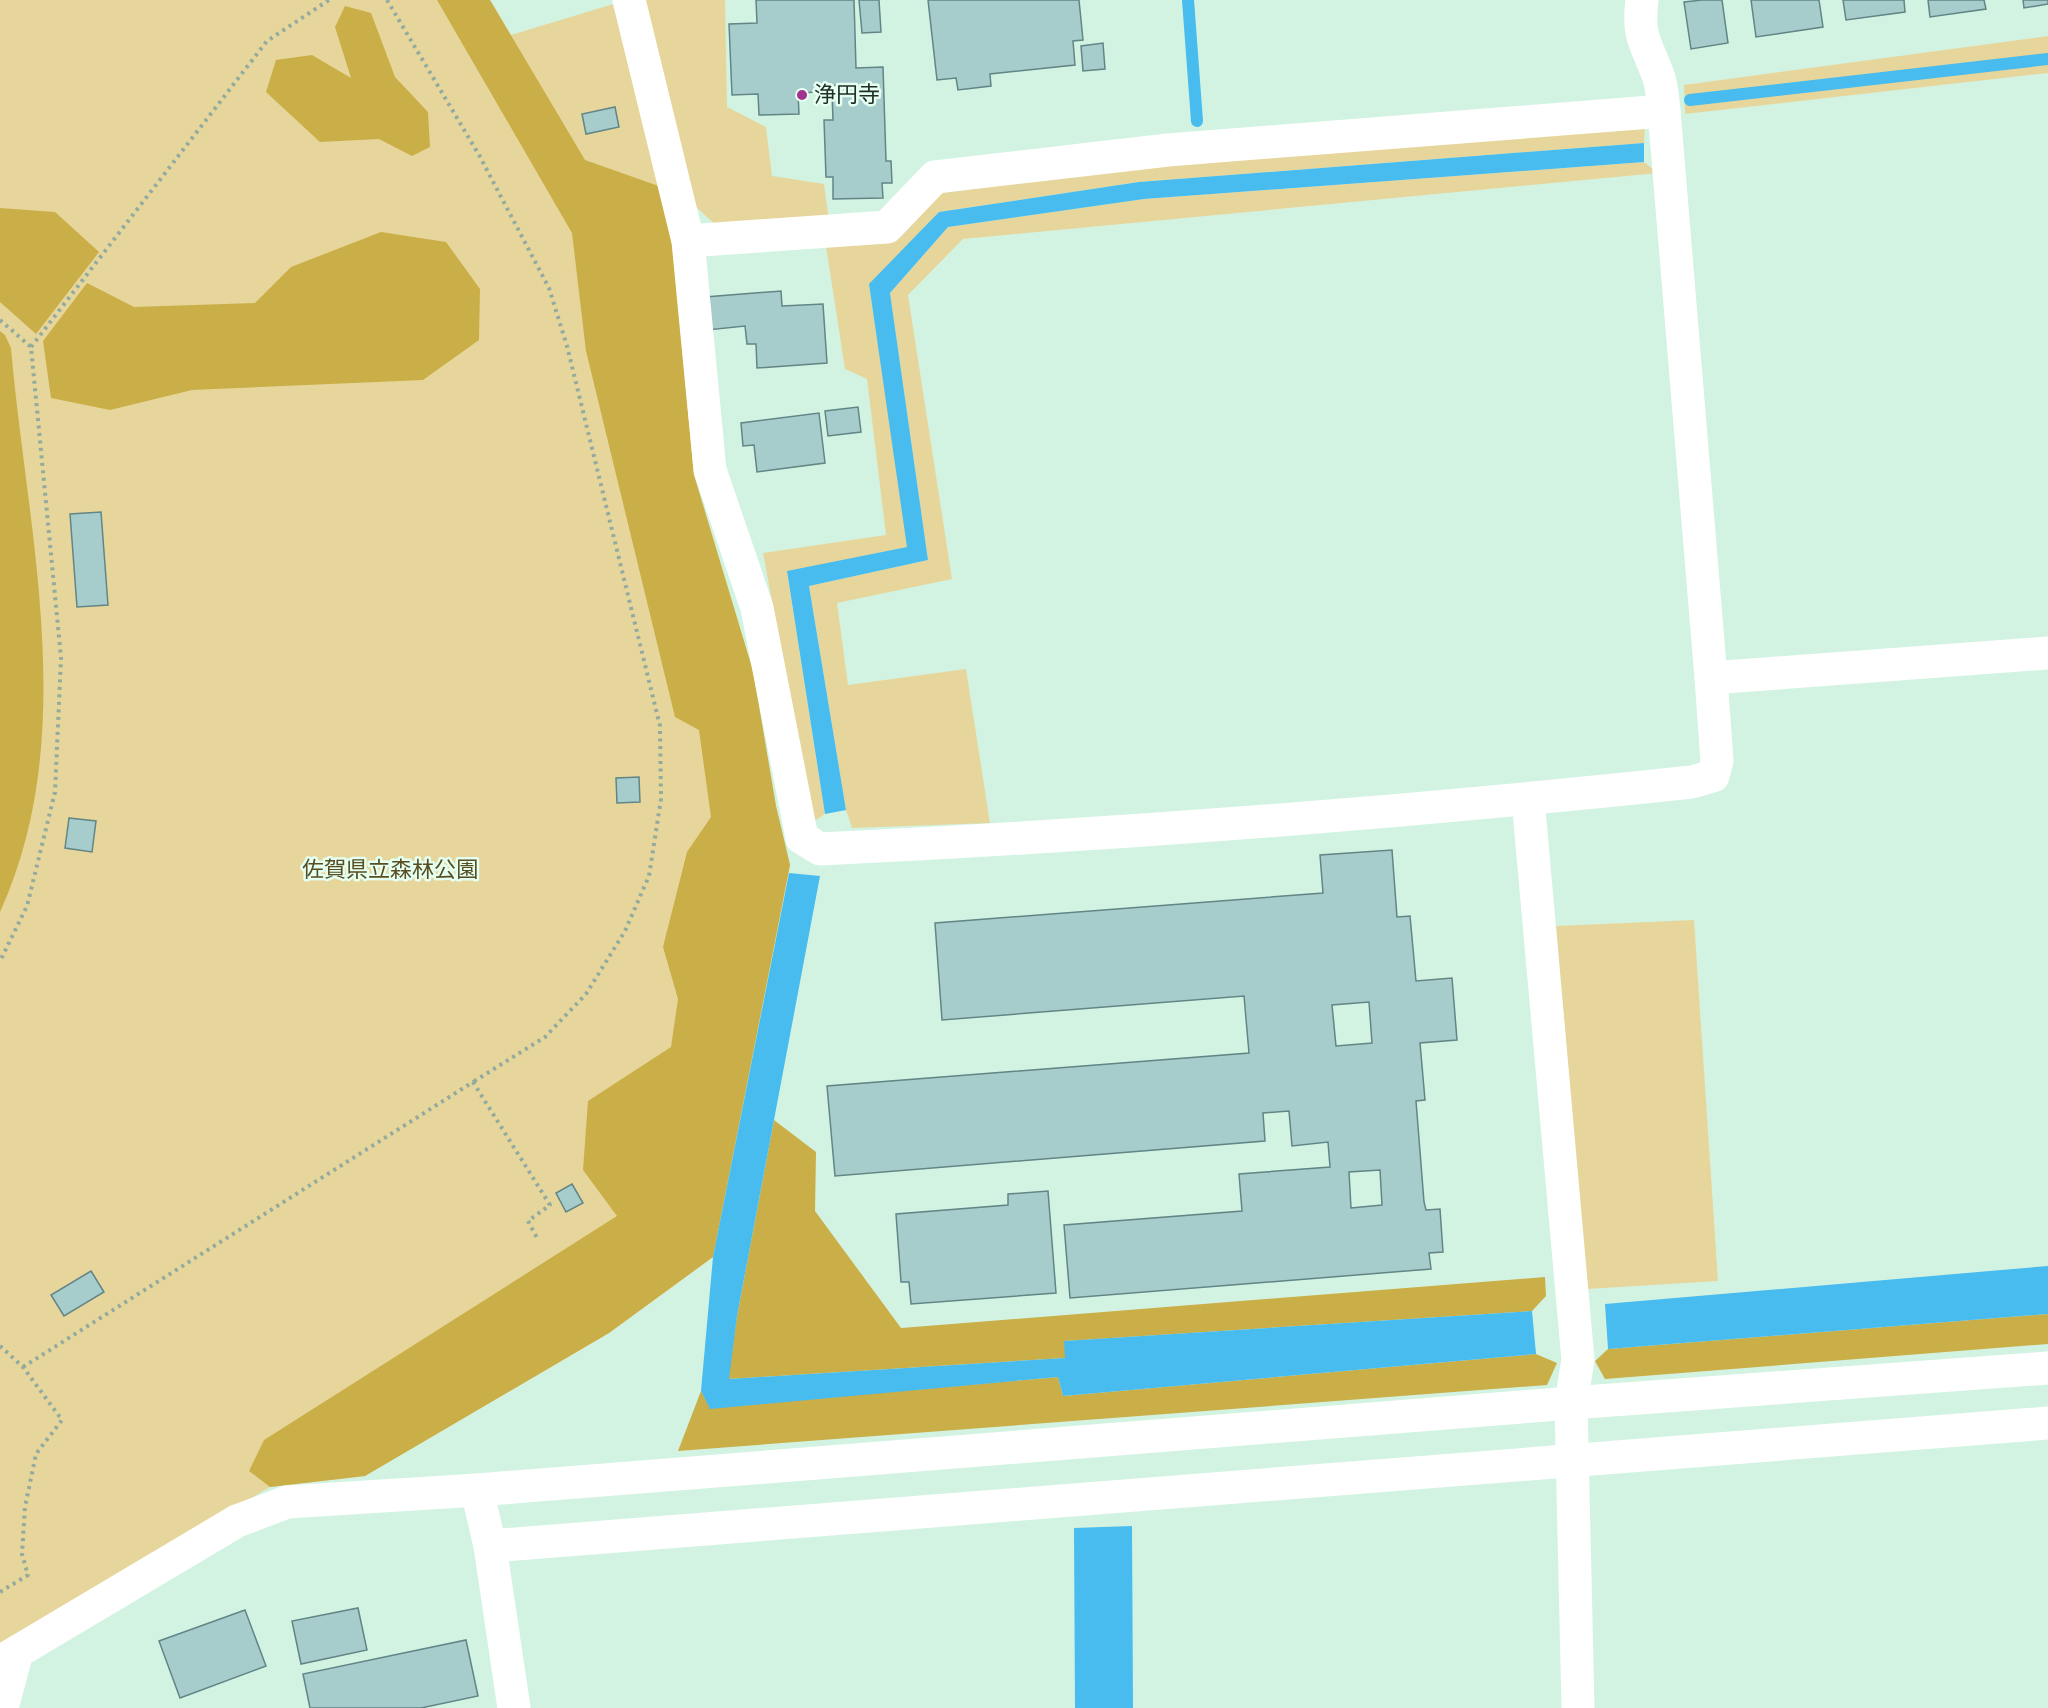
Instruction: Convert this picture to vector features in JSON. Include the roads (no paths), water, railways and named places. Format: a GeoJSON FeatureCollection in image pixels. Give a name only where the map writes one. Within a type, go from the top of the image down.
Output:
{"type":"FeatureCollection","features":[{"type":"Feature","properties":{"kind":"street"},"geometry":{"type":"LineString","coordinates":[[629,0],[688,241],[710,470],[757,608],[802,838],[820,849],[965,842],[1528,799],[1692,782],[1713,776],[1717,761],[1711,678],[1664,111],[1659,79],[1641,38],[1639,22],[1642,0]]}},
{"type":"Feature","properties":{"kind":"street"},"geometry":{"type":"LineString","coordinates":[[688,241],[887,227],[935,177],[1168,150],[1664,111]]}},
{"type":"Feature","properties":{"kind":"street"},"geometry":{"type":"LineString","coordinates":[[1711,678],[2048,652]]}},
{"type":"Feature","properties":{"kind":"street"},"geometry":{"type":"LineString","coordinates":[[1528,799],[1578,1360],[1571,1403],[1578,1708]]}},
{"type":"Feature","properties":{"kind":"street"},"geometry":{"type":"LineString","coordinates":[[2,1708],[8,1657],[237,1521],[286,1502],[477,1490],[1571,1403],[2048,1368]]}},
{"type":"Feature","properties":{"kind":"street"},"geometry":{"type":"LineString","coordinates":[[490,1546],[2048,1423]]}},
{"type":"Feature","properties":{"kind":"street"},"geometry":{"type":"LineString","coordinates":[[477,1490],[490,1546],[514,1708]]}},
{"type":"Feature","properties":{"kind":"water"},"geometry":{"type":"Polygon","coordinates":[[[1644,143],[1644,162],[1144,199],[948,227],[890,293],[928,560],[809,586],[846,810],[825,814],[787,571],[907,547],[869,284],[939,212],[1139,182],[1644,143]]]}},
{"type":"Feature","properties":{"kind":"water"},"geometry":{"type":"Polygon","coordinates":[[[789,873],[820,876],[737,1316],[729,1379],[1065,1358],[1064,1341],[1532,1311],[1536,1354],[1063,1396],[1058,1377],[710,1409],[701,1391],[713,1257],[789,873]]]}},
{"type":"Feature","properties":{"kind":"water"},"geometry":{"type":"Polygon","coordinates":[[[2048,1266],[2048,1314],[1608,1349],[1605,1304],[2048,1266]]]}},
{"type":"Feature","properties":{"kind":"water"},"geometry":{"type":"Polygon","coordinates":[[[1132,1526],[1133,1708],[1075,1708],[1074,1528],[1132,1526]]]}},
{"type":"Feature","properties":{"kind":"waterway"},"geometry":{"type":"LineString","coordinates":[[1188,0],[1197,121]]}},
{"type":"Feature","properties":{"kind":"waterway"},"geometry":{"type":"LineString","coordinates":[[1690,100],[2048,59]]}},
{"type":"Feature","properties":{"kind":"place","name":"浄円寺"},"geometry":{"type":"Point","coordinates":[802,95]}},
{"type":"Feature","properties":{"kind":"park label","name":"佐賀県立森林公園"},"geometry":{"type":"Point","coordinates":[390,870]}}]}
